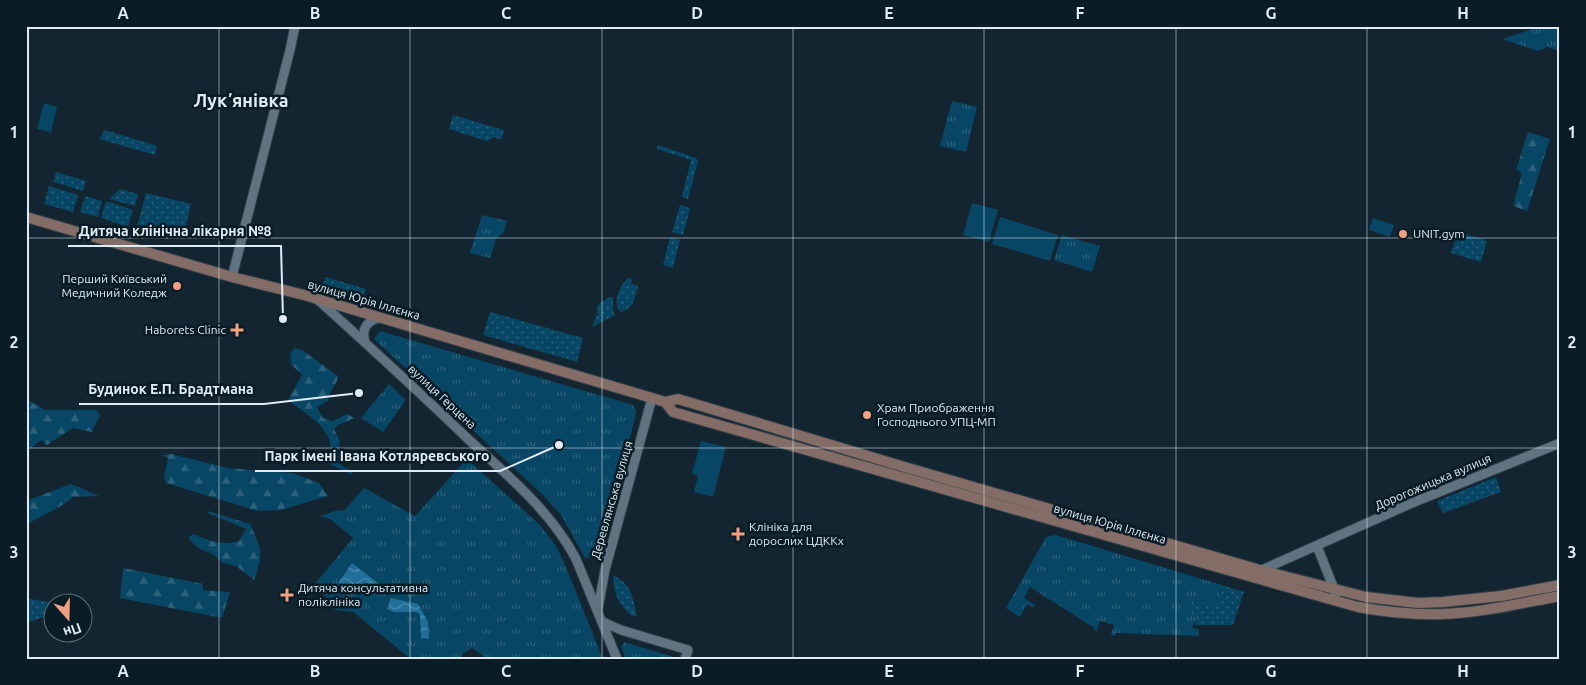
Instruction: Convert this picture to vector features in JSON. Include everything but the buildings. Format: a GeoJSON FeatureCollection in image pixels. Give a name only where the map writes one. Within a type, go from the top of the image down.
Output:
{"type":"FeatureCollection","features":[{"type":"Feature","properties":{"kind":"main road","name":"вулиця Юрія Іллєнка"},"geometry":{"type":"LineString","coordinates":[[26,217],[665,402],[678,399],[1260,570],[1336,590],[1392,601],[1443,602],[1501,596],[1560,585]]}},
{"type":"Feature","properties":{"kind":"main road","name":"вулиця Юрія Іллєнка"},"geometry":{"type":"LineString","coordinates":[[665,402],[673,412],[1248,577],[1377,611],[1443,614],[1501,607],[1560,596]]}},
{"type":"Feature","properties":{"kind":"street"},"geometry":{"type":"LineString","coordinates":[[232,277],[295,26]]}},
{"type":"Feature","properties":{"kind":"street","name":"вулиця Герцена"},"geometry":{"type":"LineString","coordinates":[[318,300],[517,485],[551,521],[568,543],[598,610],[617,659]]}},
{"type":"Feature","properties":{"kind":"street"},"geometry":{"type":"LineString","coordinates":[[365,342],[363,334],[367,324],[379,318]]}},
{"type":"Feature","properties":{"kind":"street","name":"Деревлянська вулиця"},"geometry":{"type":"LineString","coordinates":[[598,610],[605,570],[652,398]]}},
{"type":"Feature","properties":{"kind":"street","name":"Дорогожицька вулиця"},"geometry":{"type":"LineString","coordinates":[[1248,577],[1412,503],[1560,443]]}},
{"type":"Feature","properties":{"kind":"street"},"geometry":{"type":"LineString","coordinates":[[1317,546],[1336,590],[1337,602]]}},
{"type":"Feature","properties":{"kind":"street"},"geometry":{"type":"LineString","coordinates":[[603,622],[687,654]]}},
{"type":"Feature","properties":{"kind":"green space"},"geometry":{"type":"Polygon","coordinates":[[[1542,26],[1560,26],[1560,51],[1547,47],[1538,51],[1502,39],[1542,26]]]}},
{"type":"Feature","properties":{"kind":"green space"},"geometry":{"type":"Polygon","coordinates":[[[952,101],[977,107],[966,152],[940,146],[952,101]]]}},
{"type":"Feature","properties":{"kind":"green space"},"geometry":{"type":"Polygon","coordinates":[[[44,103],[57,107],[51,132],[37,129],[44,103]]]}},
{"type":"Feature","properties":{"kind":"green space"},"geometry":{"type":"Polygon","coordinates":[[[453,115],[504,130],[501,140],[494,137],[487,141],[449,129],[453,115]]]}},
{"type":"Feature","properties":{"kind":"green space"},"geometry":{"type":"Polygon","coordinates":[[[105,130],[157,146],[155,155],[99,139],[105,130]]]}},
{"type":"Feature","properties":{"kind":"green space"},"geometry":{"type":"Polygon","coordinates":[[[1528,132],[1550,139],[1527,211],[1513,206],[1522,173],[1516,170],[1528,132]]]}},
{"type":"Feature","properties":{"kind":"green space"},"geometry":{"type":"Polygon","coordinates":[[[658,145],[696,158],[698,161],[688,199],[682,197],[691,160],[657,149],[658,145]]]}},
{"type":"Feature","properties":{"kind":"green space"},"geometry":{"type":"Polygon","coordinates":[[[56,172],[86,181],[83,191],[53,182],[56,172]]]}},
{"type":"Feature","properties":{"kind":"green space"},"geometry":{"type":"Polygon","coordinates":[[[49,186],[78,195],[73,212],[44,204],[49,186]]]}},
{"type":"Feature","properties":{"kind":"green space"},"geometry":{"type":"Polygon","coordinates":[[[120,189],[138,194],[135,206],[109,199],[120,189]]]}},
{"type":"Feature","properties":{"kind":"green space"},"geometry":{"type":"Polygon","coordinates":[[[146,193],[191,204],[183,239],[137,226],[146,193]]]}},
{"type":"Feature","properties":{"kind":"green space"},"geometry":{"type":"Polygon","coordinates":[[[85,196],[102,201],[98,217],[80,212],[85,196]]]}},
{"type":"Feature","properties":{"kind":"green space"},"geometry":{"type":"Polygon","coordinates":[[[106,201],[133,210],[128,227],[101,218],[106,201]]]}},
{"type":"Feature","properties":{"kind":"green space"},"geometry":{"type":"Polygon","coordinates":[[[972,203],[998,210],[989,242],[963,235],[972,203]]]}},
{"type":"Feature","properties":{"kind":"green space"},"geometry":{"type":"Polygon","coordinates":[[[680,205],[690,208],[683,235],[672,232],[680,205]]]}},
{"type":"Feature","properties":{"kind":"green space"},"geometry":{"type":"Polygon","coordinates":[[[482,215],[507,221],[504,232],[496,239],[490,258],[470,253],[482,215]]]}},
{"type":"Feature","properties":{"kind":"green space"},"geometry":{"type":"Polygon","coordinates":[[[1000,217],[1058,235],[1050,261],[992,244],[1000,217]]]}},
{"type":"Feature","properties":{"kind":"green space"},"geometry":{"type":"Polygon","coordinates":[[[1373,218],[1394,225],[1390,237],[1369,230],[1373,218]]]}},
{"type":"Feature","properties":{"kind":"green space"},"geometry":{"type":"Polygon","coordinates":[[[1458,231],[1487,241],[1481,262],[1451,253],[1458,231]]]}},
{"type":"Feature","properties":{"kind":"green space"},"geometry":{"type":"Polygon","coordinates":[[[1062,235],[1100,246],[1092,272],[1054,260],[1062,235]]]}},
{"type":"Feature","properties":{"kind":"green space"},"geometry":{"type":"Polygon","coordinates":[[[670,237],[680,240],[673,268],[663,265],[670,237]]]}},
{"type":"Feature","properties":{"kind":"green space"},"geometry":{"type":"Polygon","coordinates":[[[325,277],[366,289],[363,299],[322,287],[325,277]]]}},
{"type":"Feature","properties":{"kind":"green space"},"geometry":{"type":"Polygon","coordinates":[[[628,278],[632,279],[631,284],[638,286],[631,305],[621,312],[617,304],[618,295],[622,285],[628,278]]]}},
{"type":"Feature","properties":{"kind":"green space"},"geometry":{"type":"Polygon","coordinates":[[[609,297],[613,297],[615,315],[592,327],[598,305],[609,297]]]}},
{"type":"Feature","properties":{"kind":"green space"},"geometry":{"type":"Polygon","coordinates":[[[490,312],[583,338],[577,362],[483,335],[490,312]]]}},
{"type":"Feature","properties":{"kind":"green space"},"geometry":{"type":"Polygon","coordinates":[[[380,331],[633,405],[636,411],[635,419],[596,557],[585,558],[561,515],[543,495],[374,339],[380,331]]]}},
{"type":"Feature","properties":{"kind":"green space"},"geometry":{"type":"Polygon","coordinates":[[[294,348],[302,350],[338,376],[329,394],[328,401],[317,407],[323,418],[333,421],[347,414],[355,418],[338,425],[334,429],[340,441],[338,463],[353,473],[352,475],[328,463],[331,451],[327,435],[316,421],[288,400],[302,375],[291,364],[290,355],[294,348]]]}},
{"type":"Feature","properties":{"kind":"green space"},"geometry":{"type":"Polygon","coordinates":[[[389,384],[406,400],[383,432],[361,418],[389,384]]]}},
{"type":"Feature","properties":{"kind":"green space"},"geometry":{"type":"Polygon","coordinates":[[[26,399],[45,410],[96,410],[100,415],[92,432],[73,428],[47,445],[41,440],[26,452],[26,399]]]}},
{"type":"Feature","properties":{"kind":"green space"},"geometry":{"type":"Polygon","coordinates":[[[701,441],[726,447],[713,497],[694,492],[698,476],[692,474],[701,441]]]}},
{"type":"Feature","properties":{"kind":"green space"},"geometry":{"type":"Polygon","coordinates":[[[171,454],[228,468],[293,473],[319,483],[328,496],[281,510],[257,511],[166,483],[164,476],[168,458],[161,455],[171,454]]]}},
{"type":"Feature","properties":{"kind":"green space"},"geometry":{"type":"Polygon","coordinates":[[[467,459],[540,525],[556,546],[603,659],[488,659],[472,648],[464,653],[460,659],[411,659],[353,612],[335,610],[332,603],[314,585],[353,538],[330,519],[320,516],[338,510],[344,511],[364,488],[415,516],[467,459]]]}},
{"type":"Feature","properties":{"kind":"green space"},"geometry":{"type":"Polygon","coordinates":[[[1496,477],[1501,492],[1443,513],[1437,501],[1496,477]]]}},
{"type":"Feature","properties":{"kind":"green space"},"geometry":{"type":"Polygon","coordinates":[[[71,484],[99,496],[73,497],[26,525],[26,501],[71,484]]]}},
{"type":"Feature","properties":{"kind":"green space"},"geometry":{"type":"Polygon","coordinates":[[[208,511],[250,524],[260,552],[254,580],[236,566],[223,563],[214,555],[198,548],[190,540],[189,537],[194,534],[216,542],[239,541],[246,529],[208,513],[208,511]]]}},
{"type":"Feature","properties":{"kind":"green space"},"geometry":{"type":"Polygon","coordinates":[[[1056,535],[1222,585],[1216,606],[1192,601],[1189,614],[1196,617],[1192,628],[1199,629],[1199,636],[1116,633],[1115,636],[1111,635],[1114,625],[1100,621],[1097,631],[1030,587],[1024,598],[1035,605],[1034,608],[1027,604],[1020,617],[1006,608],[1046,537],[1056,535]]]}},
{"type":"Feature","properties":{"kind":"green space"},"geometry":{"type":"Polygon","coordinates":[[[123,568],[203,584],[203,590],[230,592],[222,618],[120,598],[123,568]]]}},
{"type":"Feature","properties":{"kind":"green space"},"geometry":{"type":"Polygon","coordinates":[[[613,575],[620,579],[631,592],[637,616],[632,616],[620,602],[615,593],[613,575]]]}},
{"type":"Feature","properties":{"kind":"green space"},"geometry":{"type":"Polygon","coordinates":[[[1222,585],[1244,592],[1233,625],[1194,625],[1196,617],[1189,614],[1192,601],[1220,593],[1222,585]]]}},
{"type":"Feature","properties":{"kind":"green space"},"geometry":{"type":"Polygon","coordinates":[[[26,598],[42,601],[42,617],[26,623],[26,598]]]}},
{"type":"Feature","properties":{"kind":"green space"},"geometry":{"type":"Polygon","coordinates":[[[624,642],[677,659],[626,659],[621,647],[624,642]]]}},
{"type":"Feature","properties":{"kind":"water"},"geometry":{"type":"Polygon","coordinates":[[[352,563],[383,587],[375,595],[357,587],[342,585],[339,582],[352,563]]]}},
{"type":"Feature","properties":{"kind":"water"},"geometry":{"type":"Polygon","coordinates":[[[391,598],[418,604],[428,622],[429,639],[421,638],[420,615],[417,612],[393,612],[387,609],[391,598]]]}},
{"type":"Feature","properties":{"kind":"place","name":"UNIT.gym"},"geometry":{"type":"Point","coordinates":[1403,234]}},
{"type":"Feature","properties":{"kind":"place","name":"Перший Київський Медичний Коледж"},"geometry":{"type":"Point","coordinates":[177,286]}},
{"type":"Feature","properties":{"kind":"place","name":"Дитяча клінічна лікарня №8"},"geometry":{"type":"Point","coordinates":[283,319]}},
{"type":"Feature","properties":{"kind":"place","name":"Haborets Clinic"},"geometry":{"type":"Point","coordinates":[237,330]}},
{"type":"Feature","properties":{"kind":"place","name":"Будинок Е.П. Брадтмана"},"geometry":{"type":"Point","coordinates":[359,393]}},
{"type":"Feature","properties":{"kind":"place","name":"Храм Приображення Господнього УПЦ-МП"},"geometry":{"type":"Point","coordinates":[867,415]}},
{"type":"Feature","properties":{"kind":"place","name":"Парк імені Івана Котляревського"},"geometry":{"type":"Point","coordinates":[559,445]}},
{"type":"Feature","properties":{"kind":"place","name":"Клініка для дорослих ЦДККх"},"geometry":{"type":"Point","coordinates":[738,534]}},
{"type":"Feature","properties":{"kind":"place","name":"Дитяча консультативна поліклініка"},"geometry":{"type":"Point","coordinates":[287,595]}},
{"type":"Feature","properties":{"kind":"district","name":"Лукʼянівка"},"geometry":{"type":"Point","coordinates":[241,101]}}]}
